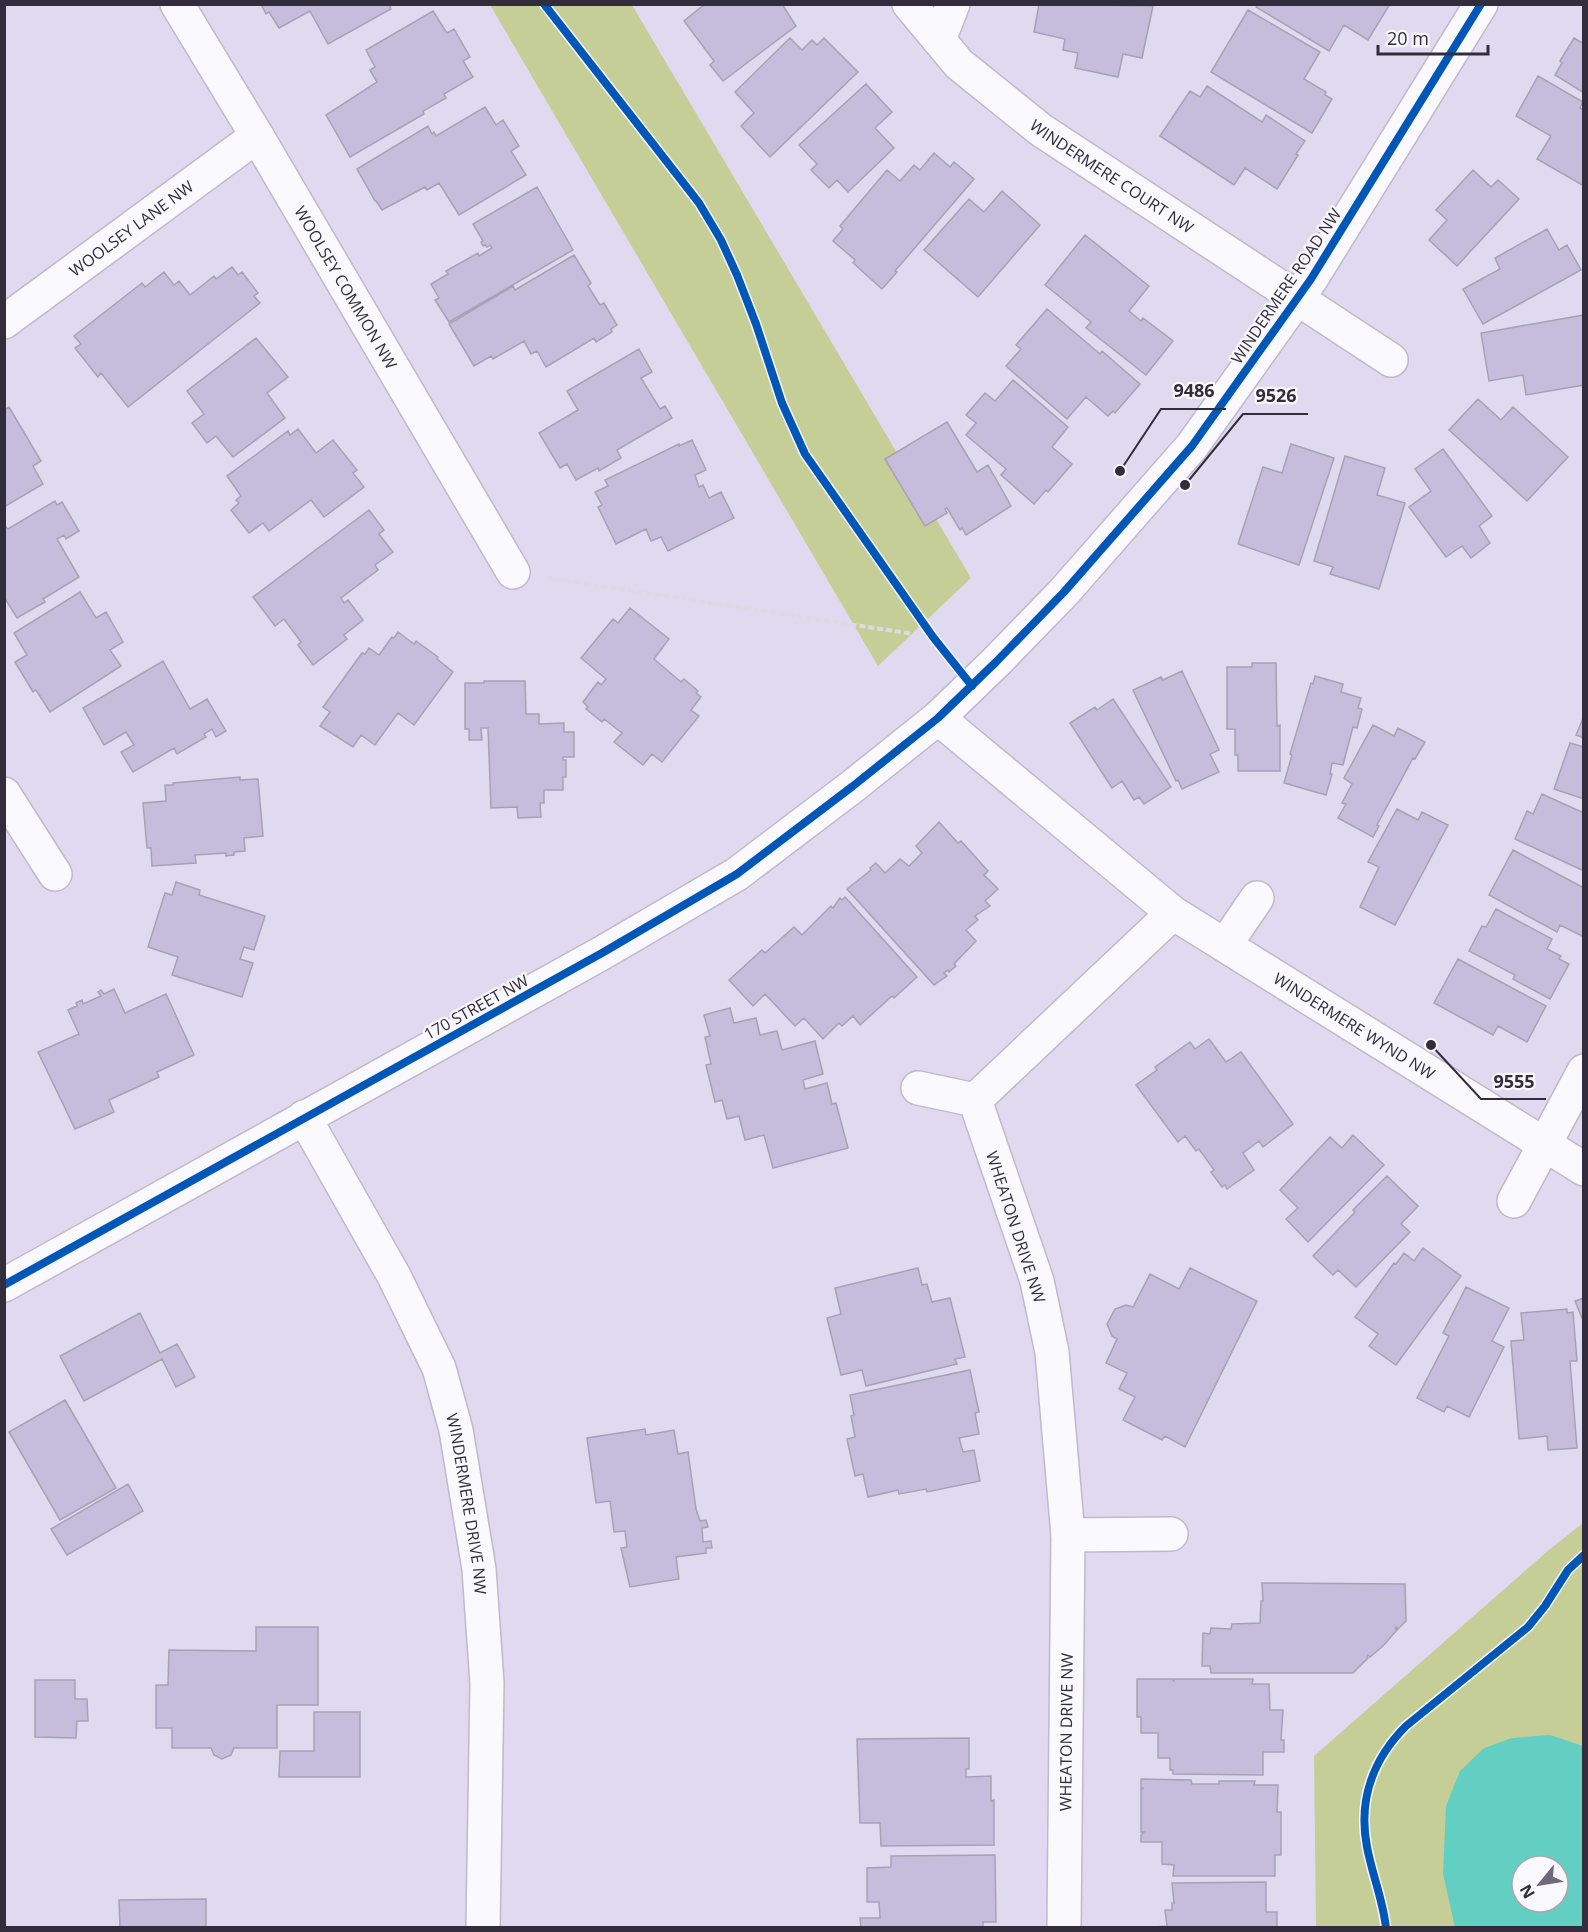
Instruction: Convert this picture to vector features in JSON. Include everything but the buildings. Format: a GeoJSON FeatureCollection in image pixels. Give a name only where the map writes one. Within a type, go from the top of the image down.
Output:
{"type":"FeatureCollection","features":[{"type":"Feature","properties":{"kind":"street","name":"WOOLSEY COMMON NW"},"geometry":{"type":"LineString","coordinates":[[177,4],[513,572]]}},
{"type":"Feature","properties":{"kind":"street","name":"WINDERMERE COURT NW"},"geometry":{"type":"LineString","coordinates":[[909,4],[959,64],[1041,130],[1297,298]]}},
{"type":"Feature","properties":{"kind":"street"},"geometry":{"type":"LineString","coordinates":[[939,40],[953,4]]}},
{"type":"Feature","properties":{"kind":"street","name":"WINDERMERE ROAD NW"},"geometry":{"type":"LineString","coordinates":[[938,718],[1064,592],[1192,446],[1311,279],[1481,4]]}},
{"type":"Feature","properties":{"kind":"street","name":"WOOLSEY LANE NW"},"geometry":{"type":"LineString","coordinates":[[4,322],[257,136]]}},
{"type":"Feature","properties":{"kind":"street","name":"WINDERMERE ROAD NW"},"geometry":{"type":"LineString","coordinates":[[1297,298],[1391,360]]}},
{"type":"Feature","properties":{"kind":"street","name":"WINDERMERE WYND NW"},"geometry":{"type":"LineString","coordinates":[[938,718],[1173,913],[1584,1169]]}},
{"type":"Feature","properties":{"kind":"street","name":"170 STREET NW"},"geometry":{"type":"LineString","coordinates":[[4,1285],[602,953],[737,874],[938,718]]}},
{"type":"Feature","properties":{"kind":"street"},"geometry":{"type":"LineString","coordinates":[[4,794],[55,874]]}},
{"type":"Feature","properties":{"kind":"street"},"geometry":{"type":"LineString","coordinates":[[1225,945],[1257,898]]}},
{"type":"Feature","properties":{"kind":"street"},"geometry":{"type":"LineString","coordinates":[[918,1088],[975,1100],[1173,913]]}},
{"type":"Feature","properties":{"kind":"street"},"geometry":{"type":"LineString","coordinates":[[1514,1201],[1584,1071]]}},
{"type":"Feature","properties":{"kind":"street","name":"WHEATON DRIVE NW"},"geometry":{"type":"LineString","coordinates":[[975,1100],[1037,1281],[1052,1352],[1068,1535],[1064,1928]]}},
{"type":"Feature","properties":{"kind":"street","name":"WINDERMERE DRIVE NW"},"geometry":{"type":"LineString","coordinates":[[304,1117],[394,1276],[439,1368],[456,1430],[479,1569],[487,1683],[483,1928]]}},
{"type":"Feature","properties":{"kind":"street"},"geometry":{"type":"LineString","coordinates":[[1068,1535],[1171,1534]]}},
{"type":"Feature","properties":{"kind":"path"},"geometry":{"type":"LineString","coordinates":[[513,572],[933,637]]}},
{"type":"Feature","properties":{"kind":"path"},"geometry":{"type":"LineString","coordinates":[[926,628],[972,686]]}},
{"type":"Feature","properties":{"kind":"shaded area"},"geometry":{"type":"Polygon","coordinates":[[[490,5],[632,5],[971,578],[878,666],[490,5]]]}},
{"type":"Feature","properties":{"kind":"shaded area"},"geometry":{"type":"Polygon","coordinates":[[[1583,1523],[1583,1927],[1316,1927],[1314,1756],[1550,1549],[1583,1523]]]}},
{"type":"Feature","properties":{"kind":"shaded area"},"geometry":{"type":"Polygon","coordinates":[[[1550,1735],[1583,1746],[1583,1927],[1455,1927],[1443,1874],[1446,1806],[1460,1771],[1484,1748],[1512,1738],[1550,1735]]]}},
{"type":"Feature","properties":{"kind":"cycle path"},"geometry":{"type":"LineString","coordinates":[[544,4],[699,203],[721,240],[737,275],[782,403],[805,454],[933,637],[972,686]]}},
{"type":"Feature","properties":{"kind":"cycle path"},"geometry":{"type":"LineString","coordinates":[[4,1285],[602,953],[737,874],[938,718],[1064,592],[1192,446],[1311,279],[1481,4]]}},
{"type":"Feature","properties":{"kind":"cycle path"},"geometry":{"type":"LineString","coordinates":[[1386,1928],[1365,1830],[1367,1797],[1377,1766],[1394,1739],[1406,1726],[1528,1627],[1545,1606],[1568,1570],[1584,1555]]}},
{"type":"Feature","properties":{"kind":"place","name":"9486"},"geometry":{"type":"Point","coordinates":[1120,471]}},
{"type":"Feature","properties":{"kind":"place","name":"9526"},"geometry":{"type":"Point","coordinates":[1185,485]}},
{"type":"Feature","properties":{"kind":"place","name":"9555"},"geometry":{"type":"Point","coordinates":[1431,1045]}}]}
